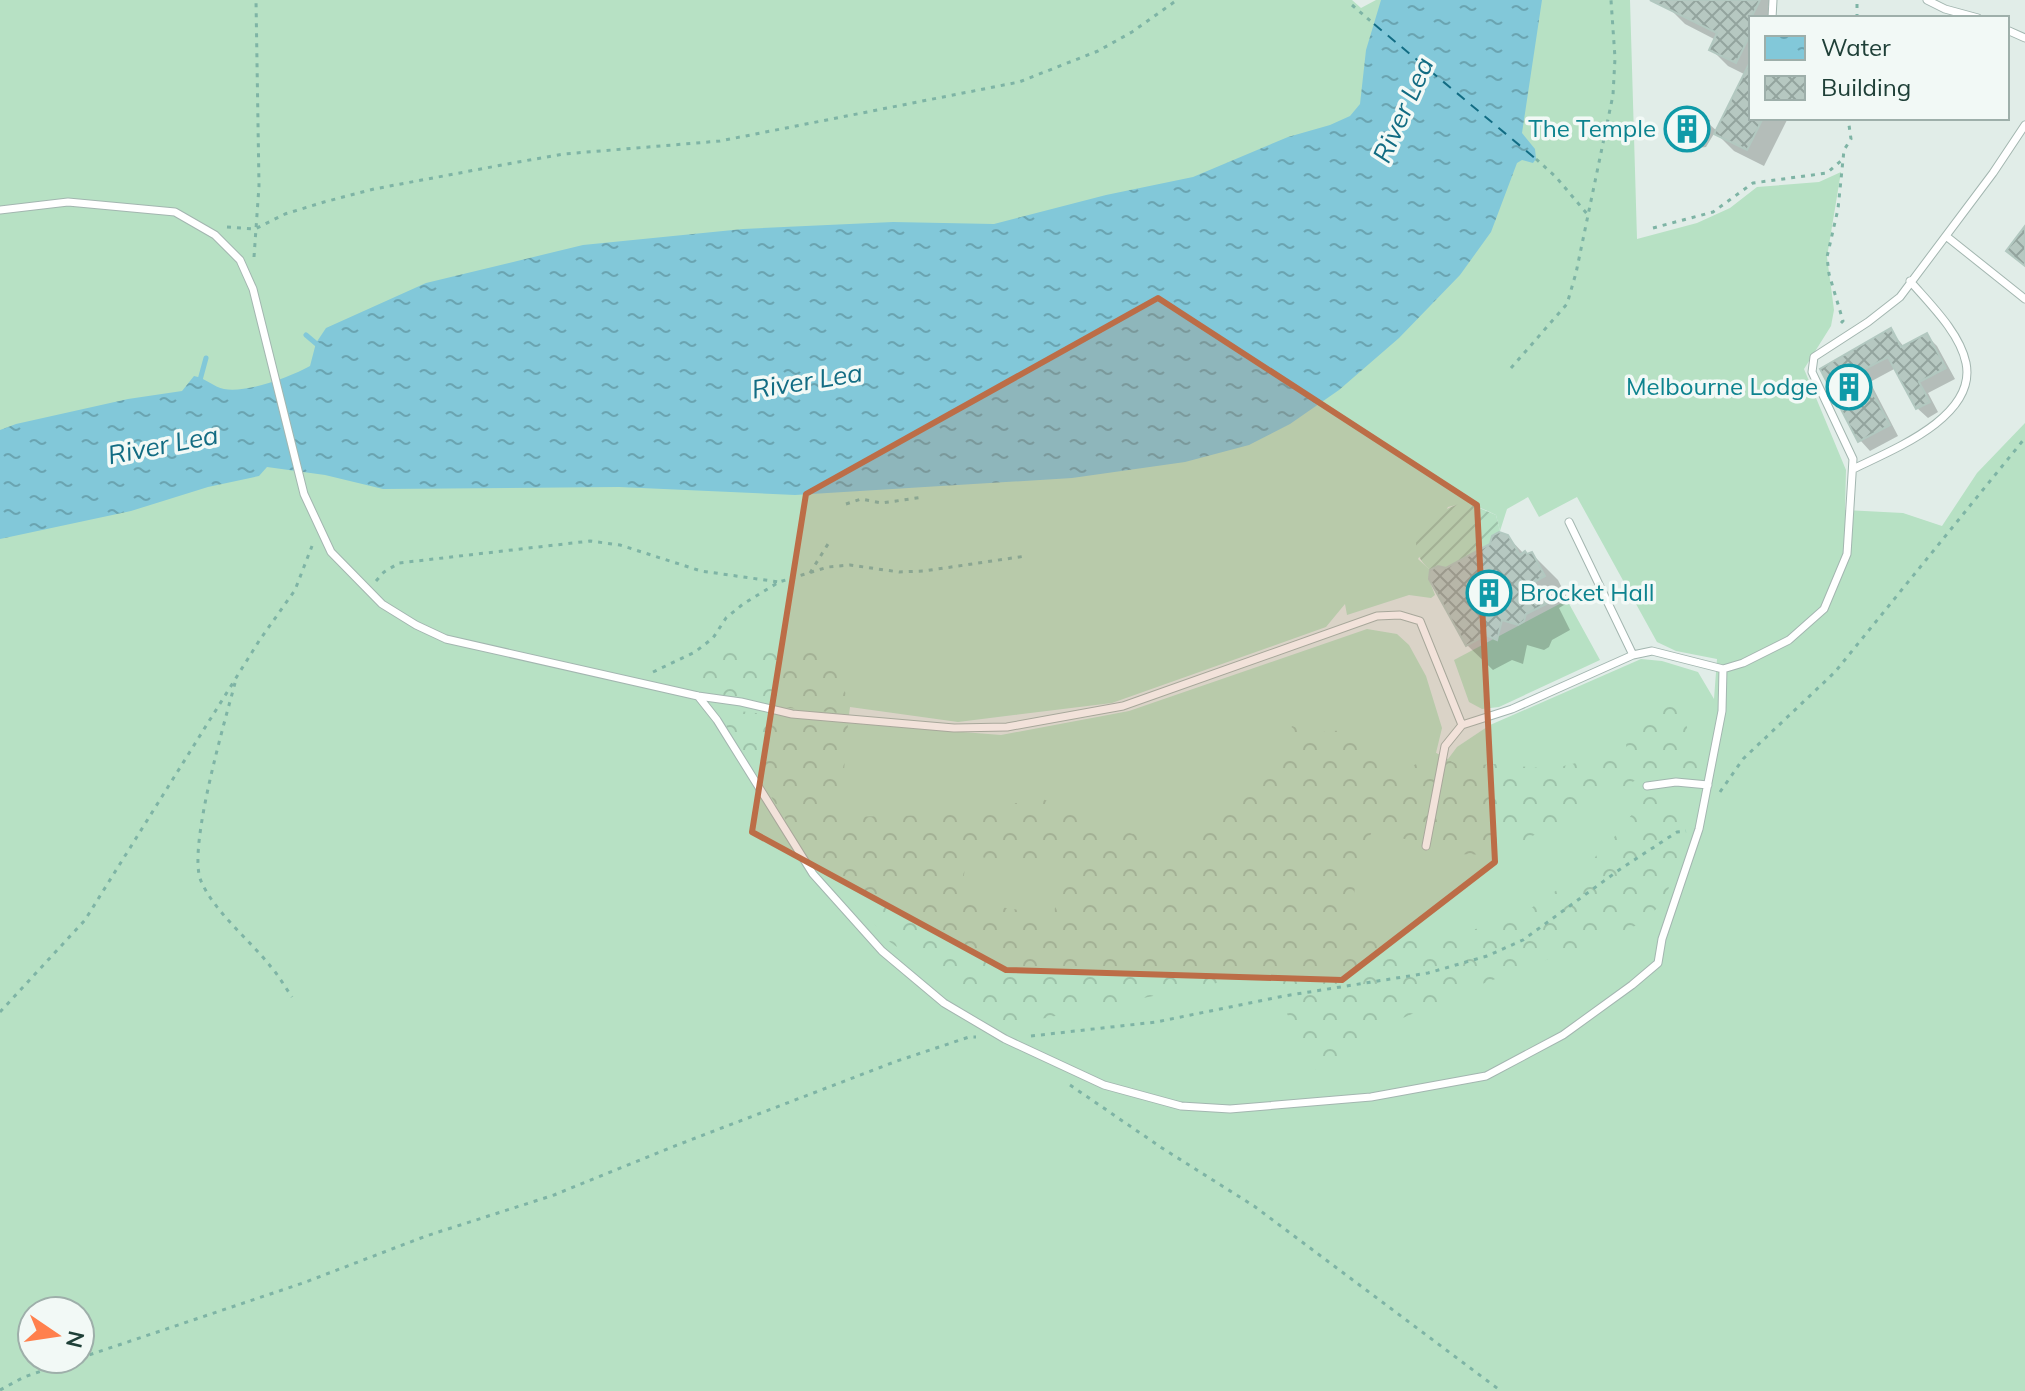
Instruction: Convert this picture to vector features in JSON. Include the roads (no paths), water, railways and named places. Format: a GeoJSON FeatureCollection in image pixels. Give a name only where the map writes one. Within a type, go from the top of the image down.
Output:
{"type":"FeatureCollection","features":[{"type":"Feature","properties":{"kind":"lane"},"geometry":{"type":"LineString","coordinates":[[1927,0],[1971,16]]}},
{"type":"Feature","properties":{"kind":"lane"},"geometry":{"type":"LineString","coordinates":[[1426,846],[1445,746],[1462,725],[1512,709],[1633,655],[1652,651],[1723,669],[1743,663],[1789,640],[1824,609],[1847,554],[1853,459],[1812,372],[1814,357],[1900,297],[2025,125]]}},
{"type":"Feature","properties":{"kind":"lane"},"geometry":{"type":"LineString","coordinates":[[0,210],[68,202],[175,212],[215,235],[240,260],[253,289],[304,494],[331,552],[382,604],[446,639],[792,714],[954,728],[1007,727],[1123,706],[1377,616],[1400,615],[1420,621],[1462,725]]}},
{"type":"Feature","properties":{"kind":"lane"},"geometry":{"type":"LineString","coordinates":[[1946,236],[2025,299]]}},
{"type":"Feature","properties":{"kind":"lane"},"geometry":{"type":"LineString","coordinates":[[1853,469],[1928,429],[1959,403],[1968,385],[1966,361],[1954,336],[1910,281]]}},
{"type":"Feature","properties":{"kind":"lane"},"geometry":{"type":"LineString","coordinates":[[1569,522],[1633,655]]}},
{"type":"Feature","properties":{"kind":"lane"},"geometry":{"type":"LineString","coordinates":[[698,696],[717,720],[813,874],[882,951],[944,1003],[1005,1039],[1104,1085],[1181,1106],[1230,1109],[1343,1100],[1486,1076],[1563,1035],[1658,963],[1662,939],[1699,829],[1722,711],[1723,669]]}},
{"type":"Feature","properties":{"kind":"lane"},"geometry":{"type":"LineString","coordinates":[[1647,786],[1676,782],[1708,785]]}},
{"type":"Feature","properties":{"kind":"water","name":"River Lea"},"geometry":{"type":"Polygon","coordinates":[[[1381,0],[1542,0],[1522,133],[1535,149],[1536,159],[1533,163],[1522,160],[1517,163],[1491,232],[1460,275],[1399,338],[1339,390],[1290,424],[1249,445],[1185,462],[1072,478],[795,495],[619,487],[383,489],[325,475],[267,467],[259,476],[208,487],[131,511],[0,539],[0,430],[128,399],[182,391],[194,376],[234,390],[268,383],[310,366],[316,343],[326,328],[426,283],[583,245],[743,229],[893,222],[994,224],[1106,195],[1193,177],[1288,137],[1350,116],[1360,104],[1366,50],[1381,0]]]}},
{"type":"Feature","properties":{"kind":"waterway"},"geometry":{"type":"LineString","coordinates":[[306,335],[319,346]]}},
{"type":"Feature","properties":{"kind":"waterway"},"geometry":{"type":"LineString","coordinates":[[200,380],[206,358]]}},
{"type":"Feature","properties":{"kind":"place","name":"The Temple"},"geometry":{"type":"Point","coordinates":[1687,129]}},
{"type":"Feature","properties":{"kind":"place","name":"Melbourne Lodge"},"geometry":{"type":"Point","coordinates":[1849,387]}},
{"type":"Feature","properties":{"kind":"place","name":"Brocket Hall"},"geometry":{"type":"Point","coordinates":[1489,593]}}]}
